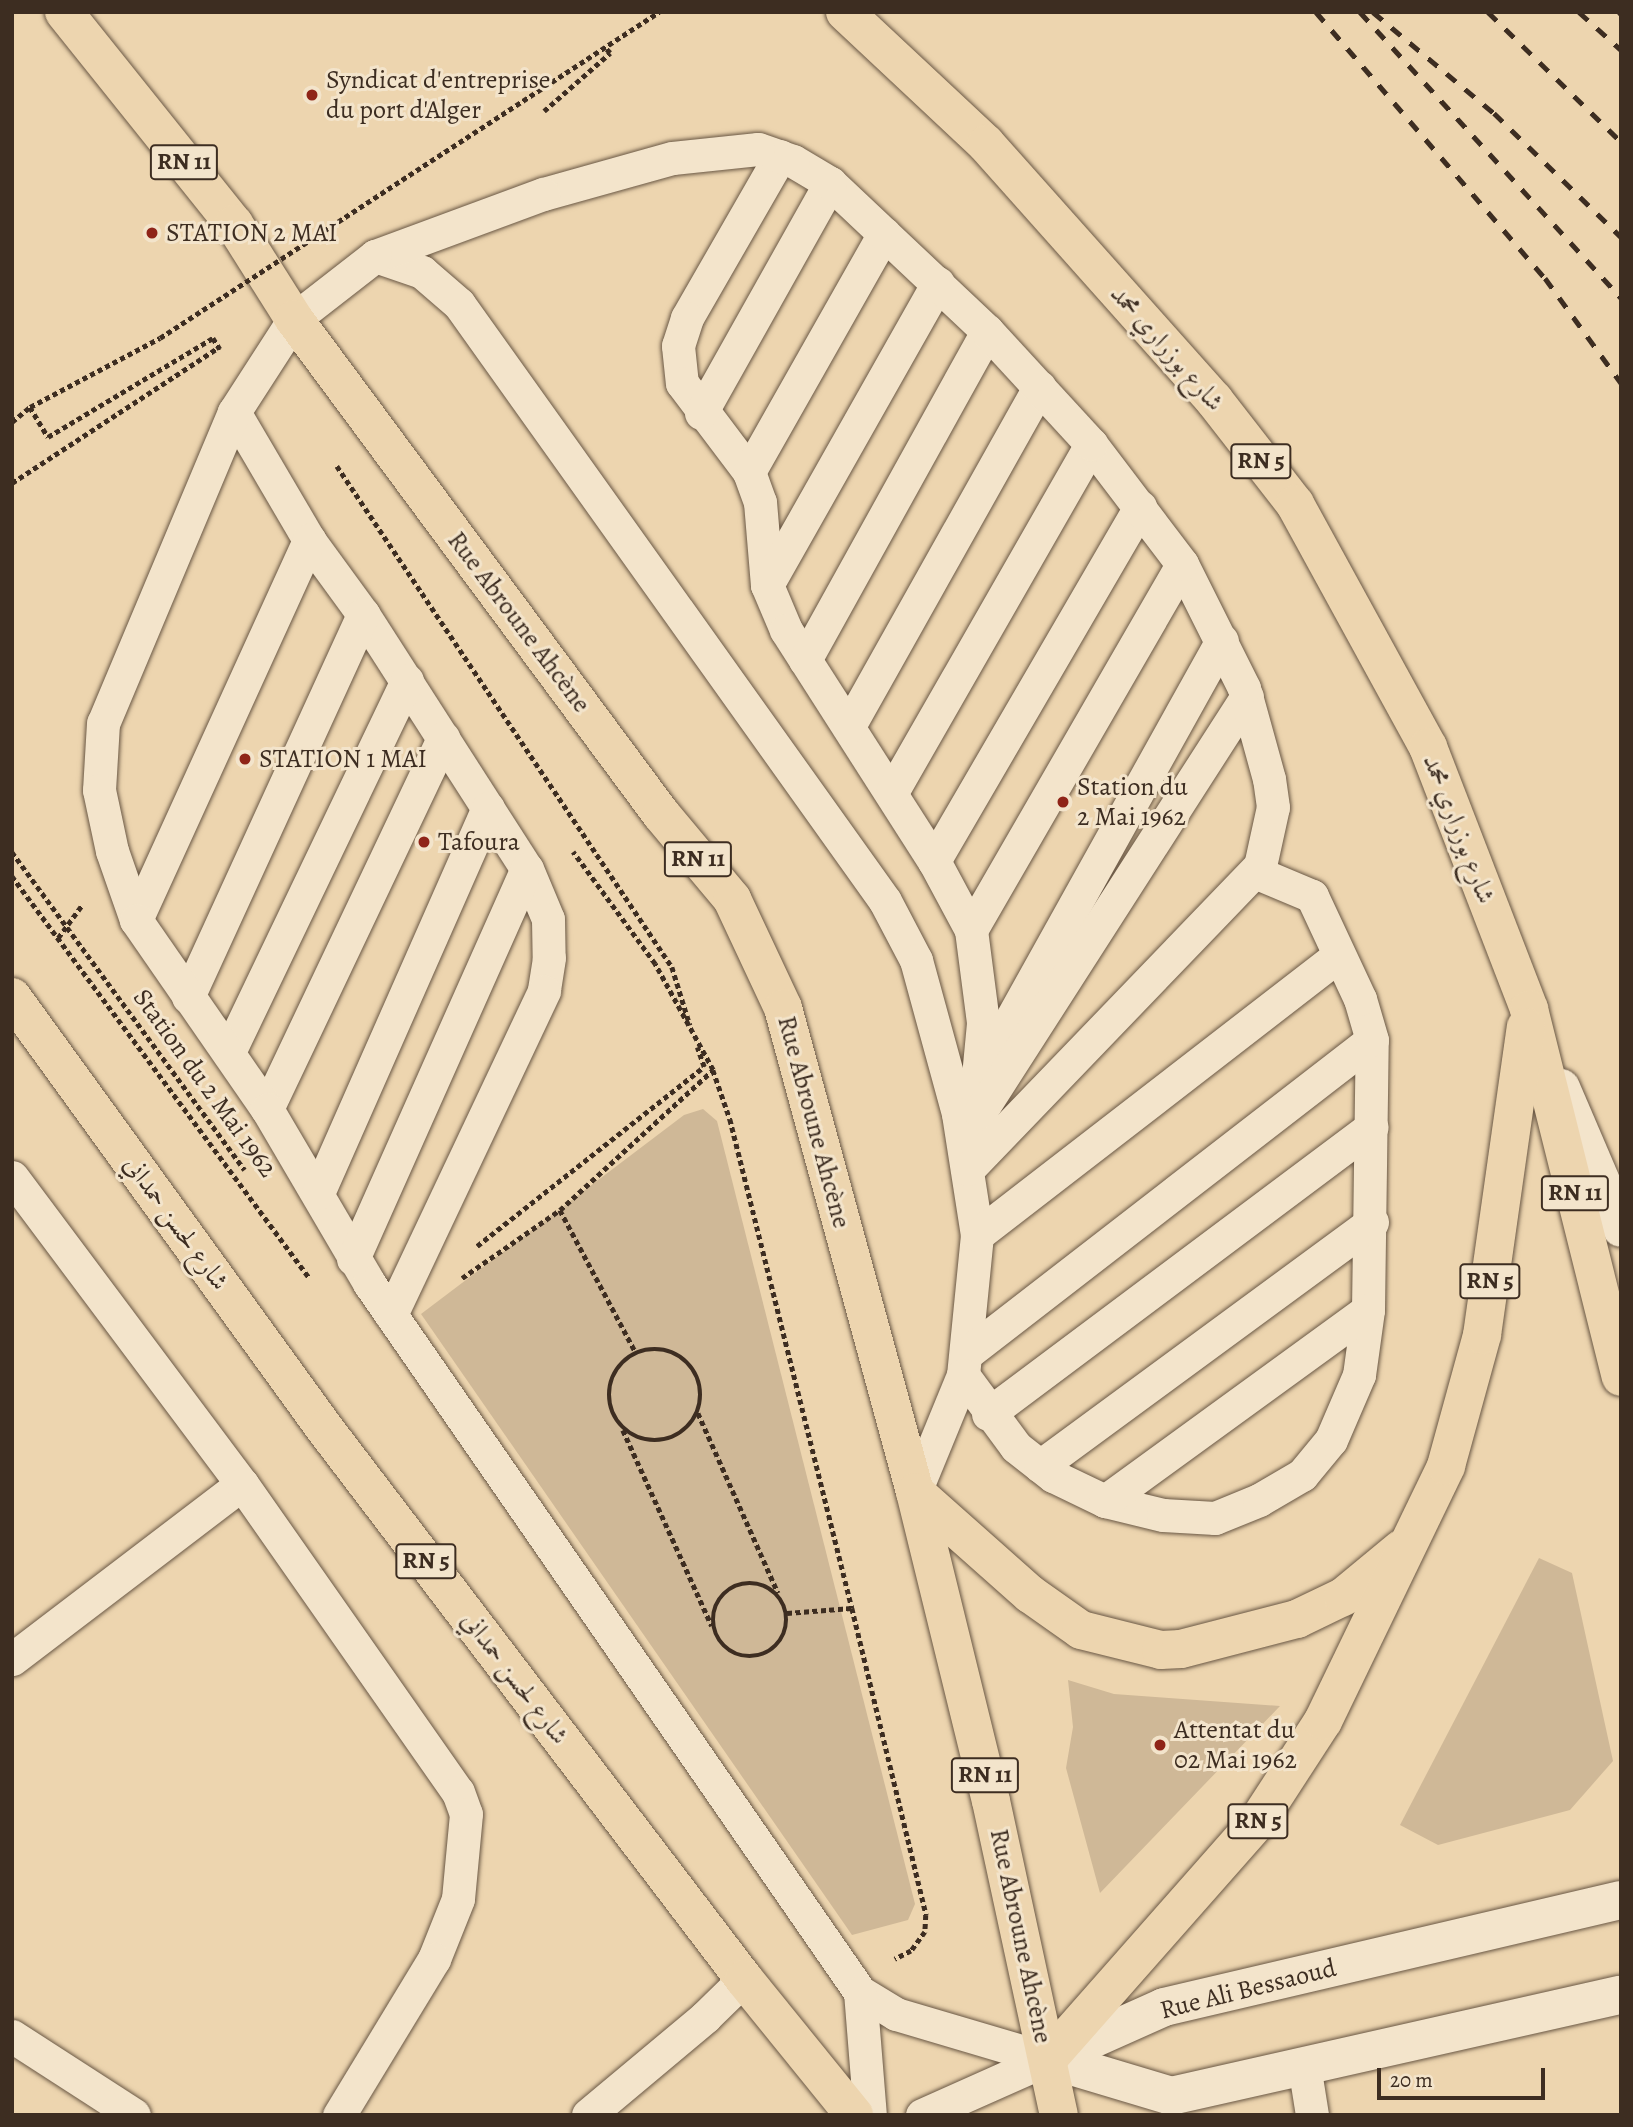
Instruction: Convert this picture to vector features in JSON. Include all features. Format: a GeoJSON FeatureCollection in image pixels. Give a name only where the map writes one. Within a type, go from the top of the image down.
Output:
{"type":"FeatureCollection","features":[{"type":"Feature","properties":{"kind":"highway","name":"RN 11"},"geometry":{"type":"LineString","coordinates":[[64,12],[234,224],[294,319]]}},
{"type":"Feature","properties":{"kind":"highway","name":"شارع بوزراري محمد"},"geometry":{"type":"LineString","coordinates":[[845,12],[986,144],[1214,400],[1295,504],[1428,747],[1529,1009]]}},
{"type":"Feature","properties":{"kind":"highway","name":"Rue Abroune Ahcène"},"geometry":{"type":"LineString","coordinates":[[294,319],[661,814],[732,899],[783,1008],[915,1492],[991,1801],[1048,2059]]}},
{"type":"Feature","properties":{"kind":"highway","name":"شارع لحسن حمداني"},"geometry":{"type":"LineString","coordinates":[[12,997],[325,1429],[744,1979],[854,2115]]}},
{"type":"Feature","properties":{"kind":"highway","name":"RN 11"},"geometry":{"type":"LineString","coordinates":[[1529,1009],[1621,1377]]}},
{"type":"Feature","properties":{"kind":"highway","name":"RN 5"},"geometry":{"type":"LineString","coordinates":[[1048,2059],[1258,1821],[1323,1721],[1446,1466],[1482,1335],[1529,1009]]}},
{"type":"Feature","properties":{"kind":"highway"},"geometry":{"type":"LineString","coordinates":[[915,1492],[1030,1594],[1081,1630],[1161,1650],[1181,1649],[1297,1619],[1343,1597],[1410,1542]]}},
{"type":"Feature","properties":{"kind":"highway","name":"RN 11"},"geometry":{"type":"LineString","coordinates":[[1048,2059],[1059,2115]]}},
{"type":"Feature","properties":{"kind":"main road"},"geometry":{"type":"LineString","coordinates":[[1529,1009],[1621,1228]]}},
{"type":"Feature","properties":{"kind":"main road","name":"Rue Ali Bessaoud"},"geometry":{"type":"LineString","coordinates":[[1048,2059],[1164,2007],[1621,1900]]}},
{"type":"Feature","properties":{"kind":"main road"},"geometry":{"type":"LineString","coordinates":[[1048,2059],[1171,2096],[1621,1995]]}},
{"type":"Feature","properties":{"kind":"lane"},"geometry":{"type":"LineString","coordinates":[[968,1169],[1255,872],[1268,841],[1273,807],[1247,696],[1222,640],[1182,564],[1091,444],[987,331],[830,183],[780,156],[758,149],[673,158],[543,194],[375,256],[294,319],[241,401],[103,723],[99,790],[112,851],[136,920],[267,1109],[318,1193],[353,1259],[860,1992],[896,2014],[1048,2059]]}},
{"type":"Feature","properties":{"kind":"lane"},"geometry":{"type":"LineString","coordinates":[[780,156],[687,318],[678,346],[682,383],[701,413],[737,451],[749,472],[760,502],[767,585],[786,630],[892,792],[934,861],[971,930],[983,1023],[981,1074],[968,1169]]}},
{"type":"Feature","properties":{"kind":"lane"},"geometry":{"type":"LineString","coordinates":[[701,413],[830,183]]}},
{"type":"Feature","properties":{"kind":"lane"},"geometry":{"type":"LineString","coordinates":[[749,472],[884,233]]}},
{"type":"Feature","properties":{"kind":"lane"},"geometry":{"type":"LineString","coordinates":[[375,256],[422,272],[459,304],[885,901],[916,960],[933,1010],[968,1169],[977,1235],[964,1364],[915,1492]]}},
{"type":"Feature","properties":{"kind":"lane"},"geometry":{"type":"LineString","coordinates":[[767,585],[938,283]]}},
{"type":"Feature","properties":{"kind":"lane"},"geometry":{"type":"LineString","coordinates":[[805,660],[987,331]]}},
{"type":"Feature","properties":{"kind":"lane"},"geometry":{"type":"LineString","coordinates":[[849,726],[1039,387]]}},
{"type":"Feature","properties":{"kind":"lane"},"geometry":{"type":"LineString","coordinates":[[241,401],[309,540],[407,680],[527,869],[548,919],[549,958],[544,991],[391,1315]]}},
{"type":"Feature","properties":{"kind":"lane"},"geometry":{"type":"LineString","coordinates":[[892,792],[1091,444]]}},
{"type":"Feature","properties":{"kind":"lane"},"geometry":{"type":"LineString","coordinates":[[934,861],[1140,507]]}},
{"type":"Feature","properties":{"kind":"lane"},"geometry":{"type":"LineString","coordinates":[[136,920],[309,540]]}},
{"type":"Feature","properties":{"kind":"lane"},"geometry":{"type":"LineString","coordinates":[[971,930],[1182,564]]}},
{"type":"Feature","properties":{"kind":"lane"},"geometry":{"type":"LineString","coordinates":[[188,997],[363,614]]}},
{"type":"Feature","properties":{"kind":"lane"},"geometry":{"type":"LineString","coordinates":[[981,1074],[1222,640]]}},
{"type":"Feature","properties":{"kind":"lane"},"geometry":{"type":"LineString","coordinates":[[229,1052],[407,680]]}},
{"type":"Feature","properties":{"kind":"lane"},"geometry":{"type":"LineString","coordinates":[[975,1120],[1247,696]]}},
{"type":"Feature","properties":{"kind":"lane"},"geometry":{"type":"LineString","coordinates":[[267,1109],[443,738]]}},
{"type":"Feature","properties":{"kind":"lane"},"geometry":{"type":"LineString","coordinates":[[318,1193],[488,808]]}},
{"type":"Feature","properties":{"kind":"lane"},"geometry":{"type":"LineString","coordinates":[[353,1259],[527,869]]}},
{"type":"Feature","properties":{"kind":"lane"},"geometry":{"type":"LineString","coordinates":[[964,1364],[988,1414],[1040,1466],[1105,1501],[1163,1515],[1215,1518],[1302,1475],[1331,1440],[1359,1375],[1368,1310],[1372,1040],[1360,999],[1337,957],[1312,896],[1255,872]]}},
{"type":"Feature","properties":{"kind":"lane"},"geometry":{"type":"LineString","coordinates":[[977,1235],[1337,957]]}},
{"type":"Feature","properties":{"kind":"lane"},"geometry":{"type":"LineString","coordinates":[[964,1364],[1372,1040]]}},
{"type":"Feature","properties":{"kind":"lane"},"geometry":{"type":"LineString","coordinates":[[988,1414],[1371,1127]]}},
{"type":"Feature","properties":{"kind":"lane"},"geometry":{"type":"LineString","coordinates":[[12,1177],[242,1484],[458,1792],[466,1814],[458,1899],[434,1959],[339,2115]]}},
{"type":"Feature","properties":{"kind":"lane"},"geometry":{"type":"LineString","coordinates":[[1040,1466],[1371,1222]]}},
{"type":"Feature","properties":{"kind":"lane"},"geometry":{"type":"LineString","coordinates":[[1105,1501],[1368,1310]]}},
{"type":"Feature","properties":{"kind":"lane"},"geometry":{"type":"LineString","coordinates":[[12,1659],[242,1484]]}},
{"type":"Feature","properties":{"kind":"lane"},"geometry":{"type":"LineString","coordinates":[[588,2115],[705,2017],[744,1979]]}},
{"type":"Feature","properties":{"kind":"lane"},"geometry":{"type":"LineString","coordinates":[[860,1992],[870,2115]]}},
{"type":"Feature","properties":{"kind":"lane"},"geometry":{"type":"LineString","coordinates":[[12,2036],[134,2115]]}},
{"type":"Feature","properties":{"kind":"lane"},"geometry":{"type":"LineString","coordinates":[[922,2115],[1048,2059]]}},
{"type":"Feature","properties":{"kind":"lane"},"geometry":{"type":"LineString","coordinates":[[1304,2065],[1312,2115]]}},
{"type":"Feature","properties":{"kind":"path"},"geometry":{"type":"LineString","coordinates":[[12,422],[30,407],[160,338],[608,51],[659,12]]}},
{"type":"Feature","properties":{"kind":"path"},"geometry":{"type":"LineString","coordinates":[[544,111],[608,51]]}},
{"type":"Feature","properties":{"kind":"path"},"geometry":{"type":"LineString","coordinates":[[30,407],[48,437],[213,338],[241,401]]}},
{"type":"Feature","properties":{"kind":"path"},"geometry":{"type":"LineString","coordinates":[[567,843],[655,964],[713,1070],[730,1119],[926,1915],[925,1932],[911,1951],[894,1959],[880,1958]]}},
{"type":"Feature","properties":{"kind":"path","name":"Station du 2 Mai 1962"},"geometry":{"type":"LineString","coordinates":[[12,852],[247,1173]]}},
{"type":"Feature","properties":{"kind":"path"},"geometry":{"type":"LineString","coordinates":[[12,876],[315,1287]]}},
{"type":"Feature","properties":{"kind":"path"},"geometry":{"type":"LineString","coordinates":[[391,1315],[410,1314],[559,1210],[713,1070]]}},
{"type":"Feature","properties":{"kind":"path"},"geometry":{"type":"LineString","coordinates":[[559,1210],[636,1353]]}},
{"type":"Feature","properties":{"kind":"path"},"geometry":{"type":"LineString","coordinates":[[654,1349],[687,1362],[697,1376],[698,1412],[787,1613],[786,1630],[778,1645],[748,1657],[732,1654],[719,1642],[622,1429],[612,1414],[608,1396],[612,1378],[636,1353],[654,1349]]}},
{"type":"Feature","properties":{"kind":"path"},"geometry":{"type":"LineString","coordinates":[[622,1429],[638,1438],[664,1440],[688,1427],[698,1412]]}},
{"type":"Feature","properties":{"kind":"path"},"geometry":{"type":"LineString","coordinates":[[713,1627],[721,1595],[735,1586],[751,1582],[767,1586],[780,1597]]}},
{"type":"Feature","properties":{"kind":"path"},"geometry":{"type":"LineString","coordinates":[[787,1613],[852,1608]]}},
{"type":"Feature","properties":{"kind":"shaded area"},"geometry":{"type":"Polygon","coordinates":[[[703,1109],[717,1121],[915,1904],[908,1920],[852,1935],[421,1314],[684,1115],[703,1109]]]}},
{"type":"Feature","properties":{"kind":"shaded area"},"geometry":{"type":"Polygon","coordinates":[[[1539,1558],[1572,1573],[1613,1761],[1570,1810],[1438,1845],[1400,1825],[1539,1558]]]}},
{"type":"Feature","properties":{"kind":"shaded area"},"geometry":{"type":"Polygon","coordinates":[[[1068,1680],[1114,1694],[1280,1706],[1100,1893],[1066,1768],[1073,1727],[1068,1680]]]}},
{"type":"Feature","properties":{"kind":"railway"},"geometry":{"type":"LineString","coordinates":[[1316,12],[1545,278],[1621,383]]}},
{"type":"Feature","properties":{"kind":"railway"},"geometry":{"type":"LineString","coordinates":[[1360,12],[1621,298]]}},
{"type":"Feature","properties":{"kind":"railway"},"geometry":{"type":"LineString","coordinates":[[1373,12],[1494,113],[1621,237]]}},
{"type":"Feature","properties":{"kind":"railway"},"geometry":{"type":"LineString","coordinates":[[1488,12],[1621,142]]}},
{"type":"Feature","properties":{"kind":"railway"},"geometry":{"type":"LineString","coordinates":[[1579,12],[1621,50]]}},
{"type":"Feature","properties":{"kind":"place","name":"Syndicat d'entreprise du port d'Alger"},"geometry":{"type":"Point","coordinates":[312,95]}},
{"type":"Feature","properties":{"kind":"place","name":"STATION 2 MAI"},"geometry":{"type":"Point","coordinates":[152,233]}},
{"type":"Feature","properties":{"kind":"place","name":"STATION 1 MAI"},"geometry":{"type":"Point","coordinates":[245,759]}},
{"type":"Feature","properties":{"kind":"place","name":"Station du 2 Mai 1962"},"geometry":{"type":"Point","coordinates":[1063,802]}},
{"type":"Feature","properties":{"kind":"place","name":"Tafoura"},"geometry":{"type":"Point","coordinates":[424,842]}},
{"type":"Feature","properties":{"kind":"place","name":"Attentat du 02 Mai 1962"},"geometry":{"type":"Point","coordinates":[1160,1745]}}]}
